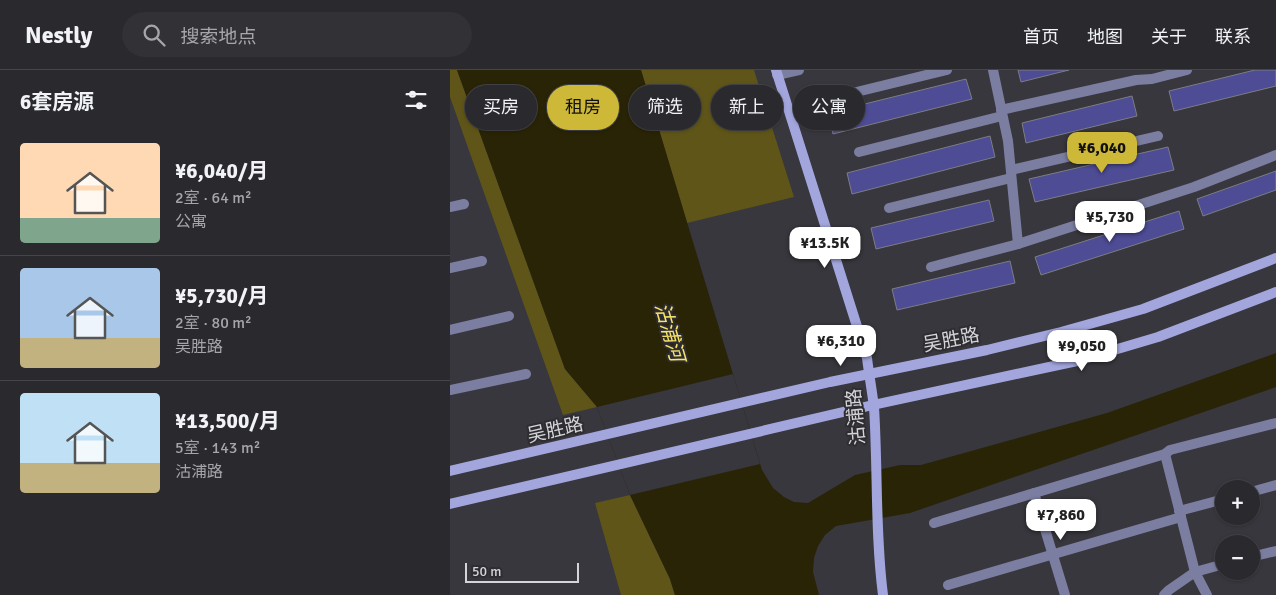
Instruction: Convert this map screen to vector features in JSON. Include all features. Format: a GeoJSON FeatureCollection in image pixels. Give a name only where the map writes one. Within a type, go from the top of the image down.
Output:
{"type":"FeatureCollection","features":[{"type":"Feature","properties":{"kind":"main road","name":"沽浦路"},"geometry":{"type":"LineString","coordinates":[[777,73],[866,358],[873,406],[881,576],[884,595]]}},
{"type":"Feature","properties":{"kind":"main road","name":"吴胜路"},"geometry":{"type":"LineString","coordinates":[[450,471],[869,374],[987,350],[1061,332],[1143,309],[1276,258]]}},
{"type":"Feature","properties":{"kind":"main road"},"geometry":{"type":"LineString","coordinates":[[450,504],[1077,361],[1158,337],[1276,292]]}},
{"type":"Feature","properties":{"kind":"street"},"geometry":{"type":"LineString","coordinates":[[777,73],[799,70]]}},
{"type":"Feature","properties":{"kind":"street"},"geometry":{"type":"LineString","coordinates":[[865,90],[947,70]]}},
{"type":"Feature","properties":{"kind":"street"},"geometry":{"type":"LineString","coordinates":[[993,70],[1008,141],[1018,244]]}},
{"type":"Feature","properties":{"kind":"street"},"geometry":{"type":"LineString","coordinates":[[859,152],[1002,113],[1136,80],[1152,79],[1187,70]]}},
{"type":"Feature","properties":{"kind":"street"},"geometry":{"type":"LineString","coordinates":[[889,208],[1158,136]]}},
{"type":"Feature","properties":{"kind":"street"},"geometry":{"type":"LineString","coordinates":[[931,267],[1018,244],[1194,187],[1276,155]]}},
{"type":"Feature","properties":{"kind":"street"},"geometry":{"type":"LineString","coordinates":[[450,207],[464,204]]}},
{"type":"Feature","properties":{"kind":"street"},"geometry":{"type":"LineString","coordinates":[[450,268],[482,261]]}},
{"type":"Feature","properties":{"kind":"street"},"geometry":{"type":"LineString","coordinates":[[450,330],[509,316]]}},
{"type":"Feature","properties":{"kind":"street"},"geometry":{"type":"LineString","coordinates":[[450,390],[526,374]]}},
{"type":"Feature","properties":{"kind":"street"},"geometry":{"type":"LineString","coordinates":[[934,523],[1165,454],[1170,450],[1276,423]]}},
{"type":"Feature","properties":{"kind":"street"},"geometry":{"type":"LineString","coordinates":[[1165,454],[1195,572],[1207,595]]}},
{"type":"Feature","properties":{"kind":"street"},"geometry":{"type":"LineString","coordinates":[[1260,490],[1276,486]]}},
{"type":"Feature","properties":{"kind":"street"},"geometry":{"type":"LineString","coordinates":[[1034,493],[1065,595]]}},
{"type":"Feature","properties":{"kind":"street"},"geometry":{"type":"LineString","coordinates":[[948,585],[1053,554],[1215,502]]}},
{"type":"Feature","properties":{"kind":"street"},"geometry":{"type":"LineString","coordinates":[[1260,555],[1276,551]]}},
{"type":"Feature","properties":{"kind":"street"},"geometry":{"type":"LineString","coordinates":[[1164,595],[1195,572],[1215,566]]}},
{"type":"Feature","properties":{"kind":"shaded area"},"geometry":{"type":"Polygon","coordinates":[[[450,70],[457,70],[465,92],[465,130],[479,130],[565,369],[597,407],[563,415],[450,97],[450,70]]]}},
{"type":"Feature","properties":{"kind":"shaded area"},"geometry":{"type":"Polygon","coordinates":[[[641,70],[754,70],[759,85],[711,85],[711,130],[773,130],[794,197],[687,223],[659,130],[701,130],[701,85],[646,85],[641,70]]]}},
{"type":"Feature","properties":{"kind":"shaded area"},"geometry":{"type":"Polygon","coordinates":[[[630,495],[670,579],[675,595],[621,595],[595,503],[630,495]]]}},
{"type":"Feature","properties":{"kind":"water","name":"沽浦河"},"geometry":{"type":"Polygon","coordinates":[[[457,70],[641,70],[646,85],[629,85],[629,130],[659,130],[762,470],[773,488],[794,502],[808,503],[855,475],[900,465],[921,465],[1107,413],[1276,353],[1276,387],[910,513],[836,526],[825,535],[818,546],[814,558],[813,572],[819,595],[675,595],[670,579],[630,495],[597,407],[565,369],[479,130],[537,130],[537,85],[465,85],[465,92],[457,70]]]}},
{"type":"Feature","properties":{"kind":"pier"},"geometry":{"type":"Polygon","coordinates":[[[733,374],[760,464],[630,495],[597,407],[733,374]]]}},
{"type":"Feature","properties":{"kind":"building"},"geometry":{"type":"Polygon","coordinates":[[[1018,70],[1069,70],[1021,82],[1018,70]]]}},
{"type":"Feature","properties":{"kind":"building"},"geometry":{"type":"Polygon","coordinates":[[[1255,70],[1276,70],[1276,86],[1174,111],[1169,91],[1255,70]]]}},
{"type":"Feature","properties":{"kind":"building"},"geometry":{"type":"Polygon","coordinates":[[[966,79],[972,99],[865,126],[865,104],[966,79]]]}},
{"type":"Feature","properties":{"kind":"building"},"geometry":{"type":"Polygon","coordinates":[[[1132,96],[1137,116],[1026,143],[1022,123],[1132,96]]]}},
{"type":"Feature","properties":{"kind":"building"},"geometry":{"type":"Polygon","coordinates":[[[832,130],[849,130],[833,134],[832,130]]]}},
{"type":"Feature","properties":{"kind":"building"},"geometry":{"type":"Polygon","coordinates":[[[990,136],[995,157],[852,194],[847,173],[990,136]]]}},
{"type":"Feature","properties":{"kind":"building"},"geometry":{"type":"Polygon","coordinates":[[[1168,147],[1174,170],[1035,202],[1029,179],[1168,147]]]}},
{"type":"Feature","properties":{"kind":"building"},"geometry":{"type":"Polygon","coordinates":[[[1276,171],[1276,190],[1203,216],[1197,199],[1276,171]]]}},
{"type":"Feature","properties":{"kind":"building"},"geometry":{"type":"Polygon","coordinates":[[[989,200],[994,221],[876,249],[871,228],[989,200]]]}},
{"type":"Feature","properties":{"kind":"building"},"geometry":{"type":"Polygon","coordinates":[[[1179,211],[1184,229],[1041,275],[1035,257],[1179,211]]]}},
{"type":"Feature","properties":{"kind":"building"},"geometry":{"type":"Polygon","coordinates":[[[1010,261],[1015,283],[897,310],[892,289],[1010,261]]]}}]}
